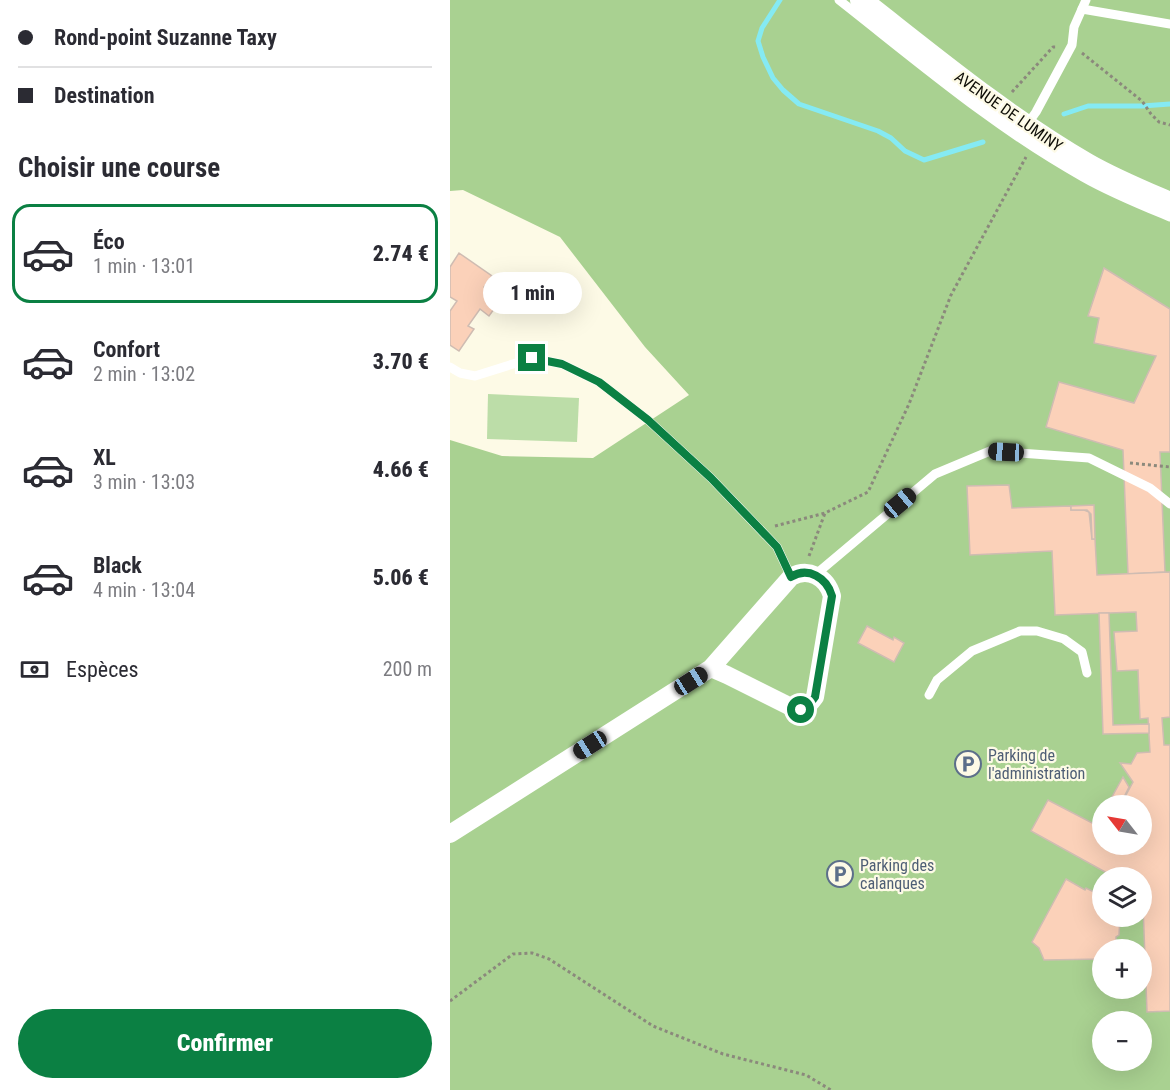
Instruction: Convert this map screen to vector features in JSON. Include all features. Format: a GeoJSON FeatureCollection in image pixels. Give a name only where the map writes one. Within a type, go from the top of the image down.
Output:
{"type":"FeatureCollection","features":[{"type":"Feature","properties":{"kind":"street","name":"AVENUE DE LUMINY"},"geometry":{"type":"LineString","coordinates":[[861,0],[999,108],[1029,136],[1170,203]]}},
{"type":"Feature","properties":{"kind":"street"},"geometry":{"type":"LineString","coordinates":[[450,834],[711,668],[804,574],[830,588],[832,596],[815,697],[807,708],[801,710],[791,707],[711,668]]}},
{"type":"Feature","properties":{"kind":"lane"},"geometry":{"type":"LineString","coordinates":[[839,0],[992,119],[1029,136],[1084,178],[1170,217]]}},
{"type":"Feature","properties":{"kind":"lane"},"geometry":{"type":"LineString","coordinates":[[1029,136],[1036,112],[1072,45],[1074,27],[1084,5],[1170,24]]}},
{"type":"Feature","properties":{"kind":"lane"},"geometry":{"type":"LineString","coordinates":[[450,367],[460,373],[474,376],[532,358],[562,364],[599,382],[656,427],[711,478],[804,574],[935,474],[990,451],[1089,458],[1150,488],[1170,504]]}},
{"type":"Feature","properties":{"kind":"lane"},"geometry":{"type":"LineString","coordinates":[[929,695],[938,680],[972,651],[1020,631],[1037,631],[1064,639],[1082,652],[1087,673]]}},
{"type":"Feature","properties":{"kind":"path"},"geometry":{"type":"LineString","coordinates":[[1142,101],[1151,114],[1160,122],[1170,126]]}},
{"type":"Feature","properties":{"kind":"path"},"geometry":{"type":"LineString","coordinates":[[761,530],[825,513],[868,492],[909,404],[951,295],[1029,136]]}},
{"type":"Feature","properties":{"kind":"path"},"geometry":{"type":"LineString","coordinates":[[804,574],[825,513]]}},
{"type":"Feature","properties":{"kind":"path"},"geometry":{"type":"LineString","coordinates":[[450,1001],[513,954],[532,953],[549,959],[653,1026],[723,1054],[806,1075],[831,1090]]}},
{"type":"Feature","properties":{"kind":"green space"},"geometry":{"type":"Polygon","coordinates":[[[450,0],[1170,0],[1170,1090],[450,1090],[450,440],[502,456],[593,458],[689,395],[645,347],[560,237],[463,190],[450,191],[450,0]]]}},
{"type":"Feature","properties":{"kind":"green space"},"geometry":{"type":"Polygon","coordinates":[[[488,394],[579,398],[577,442],[487,439],[488,394]]]}},
{"type":"Feature","properties":{"kind":"building"},"geometry":{"type":"Polygon","coordinates":[[[459,253],[492,276],[484,287],[502,298],[489,316],[480,309],[468,326],[474,329],[459,351],[450,345],[450,311],[457,301],[450,297],[450,267],[459,253]]]}},
{"type":"Feature","properties":{"kind":"building"},"geometry":{"type":"Polygon","coordinates":[[[1104,268],[1170,309],[1170,452],[1160,452],[1165,572],[1128,574],[1123,450],[1046,427],[1059,382],[1134,403],[1156,356],[1094,343],[1099,318],[1088,316],[1104,268]]]}},
{"type":"Feature","properties":{"kind":"building"},"geometry":{"type":"Polygon","coordinates":[[[1009,485],[1012,508],[1071,506],[1071,510],[1089,512],[1092,539],[1095,539],[1097,575],[1170,572],[1170,717],[1162,718],[1164,745],[1170,745],[1170,1011],[1147,1011],[1147,999],[1152,999],[1152,939],[1144,939],[1144,927],[1152,927],[1152,867],[1096,867],[1031,831],[1048,800],[1092,823],[1092,855],[1152,855],[1152,795],[1126,795],[1133,782],[1120,763],[1131,764],[1137,753],[1150,752],[1148,718],[1140,719],[1138,670],[1117,671],[1114,632],[1137,631],[1136,612],[1055,615],[1052,551],[970,555],[967,486],[1009,485]]]}},
{"type":"Feature","properties":{"kind":"building"},"geometry":{"type":"Polygon","coordinates":[[[1094,505],[1095,539],[1092,539],[1091,514],[1087,510],[1071,510],[1071,506],[1094,505]]]}},
{"type":"Feature","properties":{"kind":"building"},"geometry":{"type":"Polygon","coordinates":[[[1099,613],[1109,613],[1113,725],[1149,724],[1149,733],[1103,734],[1099,613]]]}},
{"type":"Feature","properties":{"kind":"building"},"geometry":{"type":"Polygon","coordinates":[[[867,626],[893,640],[894,637],[904,643],[894,662],[858,643],[867,626]]]}},
{"type":"Feature","properties":{"kind":"building"},"geometry":{"type":"Polygon","coordinates":[[[1123,777],[1129,787],[1125,795],[1113,795],[1123,777]]]}},
{"type":"Feature","properties":{"kind":"building"},"geometry":{"type":"Polygon","coordinates":[[[1066,879],[1085,890],[1086,888],[1092,891],[1092,927],[1119,927],[1116,939],[1092,939],[1092,959],[1044,960],[1039,948],[1032,942],[1066,879]]]}},
{"type":"Feature","properties":{"kind":"waterway"},"geometry":{"type":"LineString","coordinates":[[780,0],[762,28],[758,41],[773,78],[799,104],[878,131],[891,138],[905,151],[924,160],[983,142]]}},
{"type":"Feature","properties":{"kind":"waterway"},"geometry":{"type":"LineString","coordinates":[[1064,114],[1088,106],[1170,104]]}},
{"type":"Feature","properties":{"kind":"place","name":"Parking de l'administration"},"geometry":{"type":"Point","coordinates":[968,764]}},
{"type":"Feature","properties":{"kind":"place","name":"Parking des calanques"},"geometry":{"type":"Point","coordinates":[840,874]}},
{"type":"Feature","properties":{"kind":"route"},"geometry":{"type":"LineString","coordinates":[[532,358],[562,364],[599,382],[632,407],[711,478],[777,547],[791,577],[807,572],[823,580],[830,588],[832,596],[815,697],[807,708],[801,710]]}}]}
